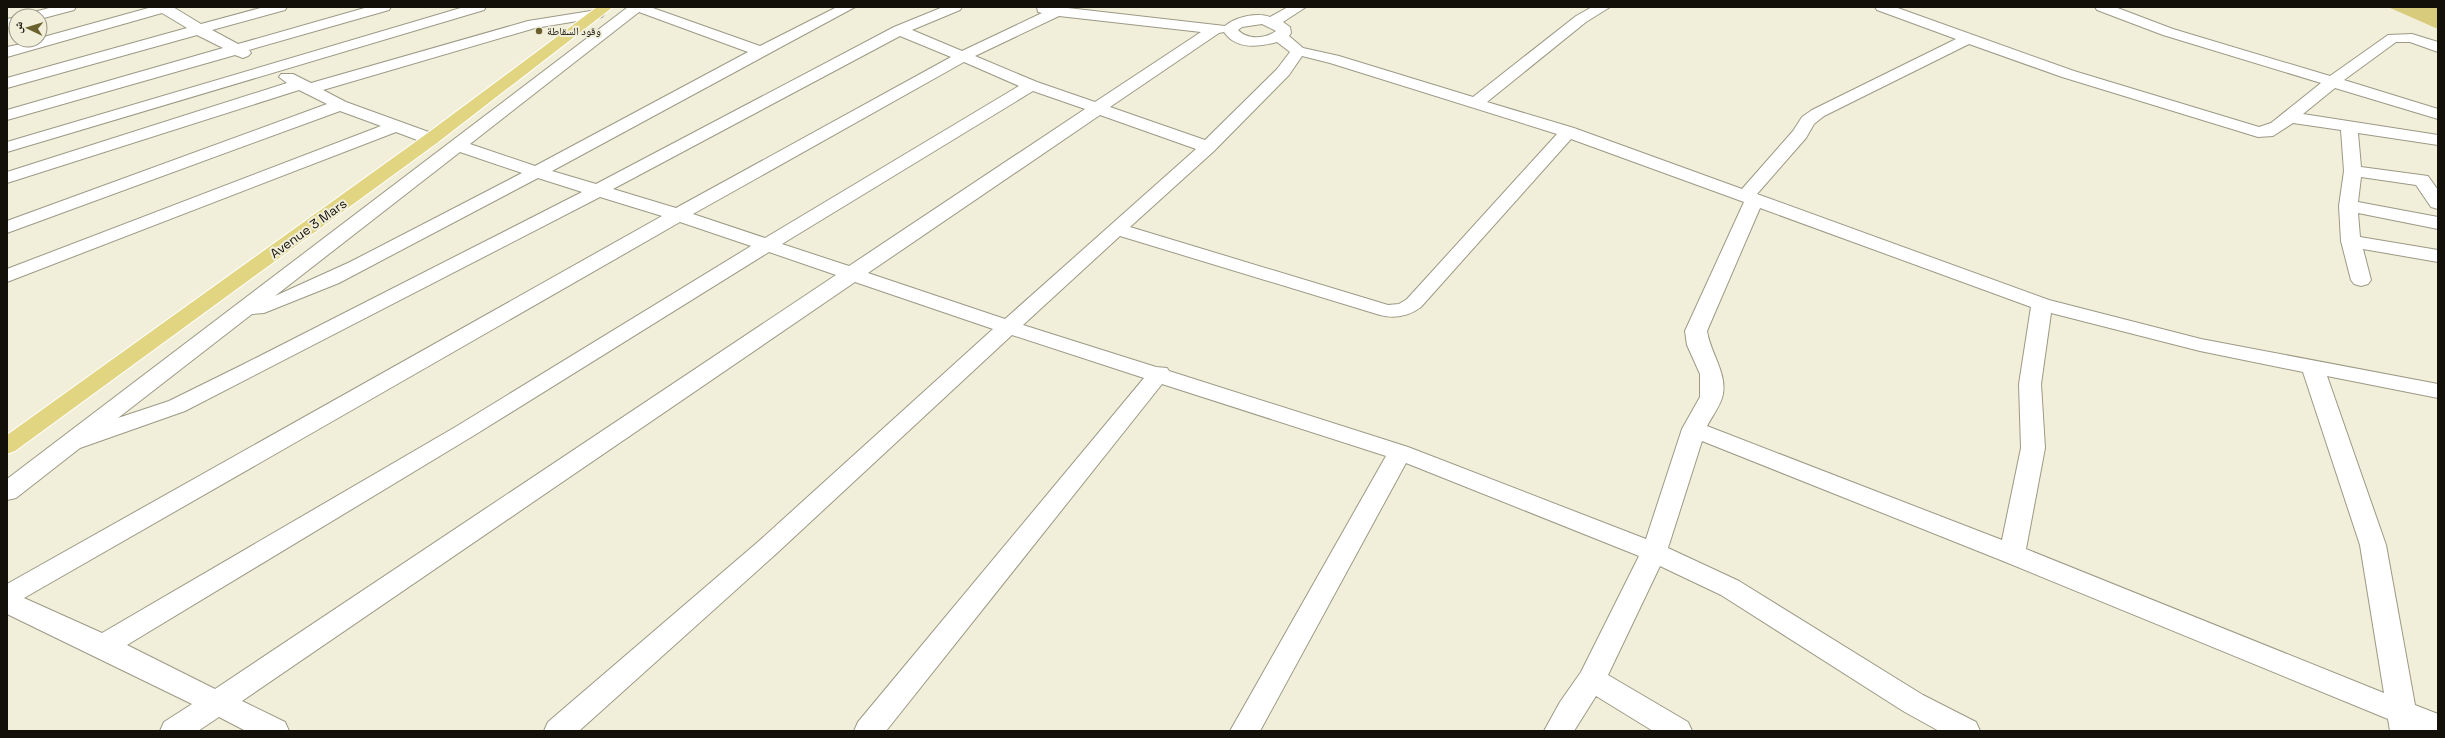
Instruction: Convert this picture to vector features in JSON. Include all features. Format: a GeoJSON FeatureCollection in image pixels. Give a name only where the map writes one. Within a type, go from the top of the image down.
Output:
{"type":"FeatureCollection","features":[{"type":"Feature","properties":{"kind":"main road","name":"Avenue 3 Mars"},"geometry":{"type":"LineString","coordinates":[[7,446],[431,140],[602,10]]}},
{"type":"Feature","properties":{"kind":"street"},"geometry":{"type":"LineString","coordinates":[[48,13],[69,7]]}},
{"type":"Feature","properties":{"kind":"street"},"geometry":{"type":"LineString","coordinates":[[7,52],[164,7],[198,29],[340,105],[393,127],[431,140]]}},
{"type":"Feature","properties":{"kind":"street"},"geometry":{"type":"LineString","coordinates":[[7,83],[280,7]]}},
{"type":"Feature","properties":{"kind":"street"},"geometry":{"type":"LineString","coordinates":[[7,115],[384,7]]}},
{"type":"Feature","properties":{"kind":"street"},"geometry":{"type":"LineString","coordinates":[[7,147],[479,7]]}},
{"type":"Feature","properties":{"kind":"street"},"geometry":{"type":"LineString","coordinates":[[7,492],[460,146],[637,7],[759,51]]}},
{"type":"Feature","properties":{"kind":"street"},"geometry":{"type":"LineString","coordinates":[[239,315],[273,304],[328,281],[537,172],[759,51],[848,7]]}},
{"type":"Feature","properties":{"kind":"street"},"geometry":{"type":"LineString","coordinates":[[70,443],[139,421],[184,402],[597,191],[900,30],[955,7]]}},
{"type":"Feature","properties":{"kind":"street"},"geometry":{"type":"LineString","coordinates":[[1032,7],[1107,18],[1222,29],[1235,37],[1250,41],[1267,41],[1299,7]]}},
{"type":"Feature","properties":{"kind":"street"},"geometry":{"type":"LineString","coordinates":[[1477,102],[1581,19],[1603,7]]}},
{"type":"Feature","properties":{"kind":"street"},"geometry":{"type":"LineString","coordinates":[[1882,7],[2068,74],[2246,129],[2267,132],[2289,117],[2332,82],[2393,38],[2412,38],[2438,47]]}},
{"type":"Feature","properties":{"kind":"street"},"geometry":{"type":"LineString","coordinates":[[2102,7],[2168,32],[2438,114]]}},
{"type":"Feature","properties":{"kind":"street"},"geometry":{"type":"LineString","coordinates":[[7,178],[304,86],[533,24],[602,10]]}},
{"type":"Feature","properties":{"kind":"street"},"geometry":{"type":"LineString","coordinates":[[7,596],[678,215],[964,56],[1057,11]]}},
{"type":"Feature","properties":{"kind":"street"},"geometry":{"type":"LineString","coordinates":[[175,731],[622,427],[855,274],[1098,109],[1222,29],[1244,20],[1277,29],[1298,51],[1334,59],[1477,102],[1568,132],[2042,304],[2200,345],[2438,391]]}},
{"type":"Feature","properties":{"kind":"street"},"geometry":{"type":"LineString","coordinates":[[900,30],[1031,85],[1208,147]]}},
{"type":"Feature","properties":{"kind":"street"},"geometry":{"type":"LineString","coordinates":[[1558,731],[1570,710],[1592,679],[1654,552],[1694,429],[1711,396],[1711,374],[1698,345],[1696,331],[1750,198],[1800,134],[1808,121],[1818,113],[1969,38]]}},
{"type":"Feature","properties":{"kind":"street"},"geometry":{"type":"LineString","coordinates":[[558,731],[774,542],[1008,326],[1208,147],[1283,72],[1298,51]]}},
{"type":"Feature","properties":{"kind":"street"},"geometry":{"type":"LineString","coordinates":[[544,54],[573,57]]}},
{"type":"Feature","properties":{"kind":"street"},"geometry":{"type":"LineString","coordinates":[[103,646],[465,431],[765,246],[1031,85]]}},
{"type":"Feature","properties":{"kind":"street"},"geometry":{"type":"LineString","coordinates":[[7,227],[340,105]]}},
{"type":"Feature","properties":{"kind":"street"},"geometry":{"type":"LineString","coordinates":[[2289,117],[2438,140]]}},
{"type":"Feature","properties":{"kind":"street"},"geometry":{"type":"LineString","coordinates":[[7,276],[393,127]]}},
{"type":"Feature","properties":{"kind":"street"},"geometry":{"type":"LineString","coordinates":[[2349,127],[2353,171],[2348,206],[2351,241],[2361,280]]}},
{"type":"Feature","properties":{"kind":"street"},"geometry":{"type":"LineString","coordinates":[[1117,229],[1387,311],[1404,310],[1414,303],[1568,132]]}},
{"type":"Feature","properties":{"kind":"street"},"geometry":{"type":"LineString","coordinates":[[460,146],[597,191],[678,215],[765,246],[855,274],[1008,326],[1159,373],[1400,452],[1654,552],[1730,588],[1913,703],[1965,731]]}},
{"type":"Feature","properties":{"kind":"street"},"geometry":{"type":"LineString","coordinates":[[2353,171],[2430,181],[2438,203]]}},
{"type":"Feature","properties":{"kind":"street"},"geometry":{"type":"LineString","coordinates":[[2348,206],[2438,223]]}},
{"type":"Feature","properties":{"kind":"street"},"geometry":{"type":"LineString","coordinates":[[2351,241],[2438,256]]}},
{"type":"Feature","properties":{"kind":"street"},"geometry":{"type":"LineString","coordinates":[[2012,554],[2033,448],[2030,384],[2042,304]]}},
{"type":"Feature","properties":{"kind":"street"},"geometry":{"type":"LineString","coordinates":[[2313,368],[2373,545],[2404,722]]}},
{"type":"Feature","properties":{"kind":"street"},"geometry":{"type":"LineString","coordinates":[[869,731],[1159,373]]}},
{"type":"Feature","properties":{"kind":"street"},"geometry":{"type":"LineString","coordinates":[[1694,429],[2012,554],[2404,722],[2438,727]]}},
{"type":"Feature","properties":{"kind":"street"},"geometry":{"type":"LineString","coordinates":[[1245,731],[1400,452]]}},
{"type":"Feature","properties":{"kind":"street"},"geometry":{"type":"LineString","coordinates":[[7,602],[103,646],[274,731]]}},
{"type":"Feature","properties":{"kind":"street"},"geometry":{"type":"LineString","coordinates":[[1592,679],[1677,731]]}},
{"type":"Feature","properties":{"kind":"shaded area"},"geometry":{"type":"Polygon","coordinates":[[[2388,7],[2438,7],[2438,29],[2388,7]]]}},
{"type":"Feature","properties":{"kind":"place","name":"وقود السقاطة"},"geometry":{"type":"Point","coordinates":[539,31]}}]}
